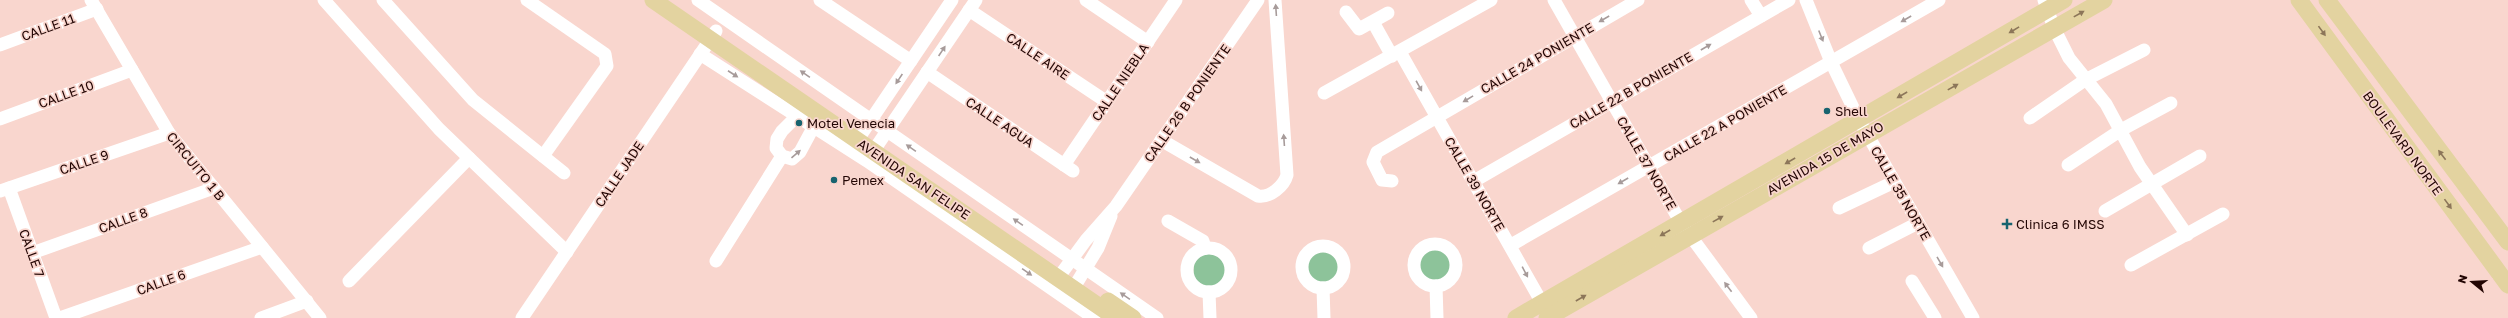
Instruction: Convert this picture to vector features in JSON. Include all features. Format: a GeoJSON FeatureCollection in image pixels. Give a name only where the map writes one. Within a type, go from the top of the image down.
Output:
{"type":"FeatureCollection","features":[{"type":"Feature","properties":{"kind":"main road","name":"AVENIDA SAN FELIPE"},"geometry":{"type":"LineString","coordinates":[[653,0],[713,35],[877,147],[1065,269],[1133,318]]}},
{"type":"Feature","properties":{"kind":"main road","name":"AVENIDA SAN FELIPE"},"geometry":{"type":"LineString","coordinates":[[671,0],[809,119],[861,136]]}},
{"type":"Feature","properties":{"kind":"main road","name":"AVENIDA 15 DE MAYO"},"geometry":{"type":"LineString","coordinates":[[1516,318],[1548,314],[1685,229],[1863,127],[2046,5],[2064,0]]}},
{"type":"Feature","properties":{"kind":"main road","name":"AVENIDA 15 DE MAYO"},"geometry":{"type":"LineString","coordinates":[[1863,127],[1953,88],[2104,0]]}},
{"type":"Feature","properties":{"kind":"main road","name":"BOULEVARD NORTE"},"geometry":{"type":"LineString","coordinates":[[2298,0],[2508,285]]}},
{"type":"Feature","properties":{"kind":"main road","name":"BOULEVARD NORTE"},"geometry":{"type":"LineString","coordinates":[[2327,0],[2508,242]]}},
{"type":"Feature","properties":{"kind":"main road","name":"AVENIDA SAN FELIPE"},"geometry":{"type":"LineString","coordinates":[[1079,279],[1116,318]]}},
{"type":"Feature","properties":{"kind":"street"},"geometry":{"type":"LineString","coordinates":[[324,0],[439,129],[567,252]]}},
{"type":"Feature","properties":{"kind":"street"},"geometry":{"type":"LineString","coordinates":[[383,0],[473,100],[564,173]]}},
{"type":"Feature","properties":{"kind":"street"},"geometry":{"type":"LineString","coordinates":[[527,0],[606,54],[608,60],[607,66],[543,156]]}},
{"type":"Feature","properties":{"kind":"street","name":"AVENIDA SAN FELIPE"},"geometry":{"type":"LineString","coordinates":[[698,0],[861,136],[1079,279],[1157,318]]}},
{"type":"Feature","properties":{"kind":"street"},"geometry":{"type":"LineString","coordinates":[[820,0],[911,61]]}},
{"type":"Feature","properties":{"kind":"street"},"geometry":{"type":"LineString","coordinates":[[861,136],[952,0]]}},
{"type":"Feature","properties":{"kind":"street"},"geometry":{"type":"LineString","coordinates":[[1086,0],[1148,42]]}},
{"type":"Feature","properties":{"kind":"street","name":"CALLE NIEBLA"},"geometry":{"type":"LineString","coordinates":[[1068,168],[1107,102],[1176,0]]}},
{"type":"Feature","properties":{"kind":"street","name":"CALLE 26 B PONIENTE"},"geometry":{"type":"LineString","coordinates":[[1065,269],[1086,240],[1116,206],[1258,0]]}},
{"type":"Feature","properties":{"kind":"street"},"geometry":{"type":"LineString","coordinates":[[1161,140],[1258,196],[1268,195],[1283,184],[1287,175],[1275,0]]}},
{"type":"Feature","properties":{"kind":"street"},"geometry":{"type":"LineString","coordinates":[[1324,93],[1491,0]]}},
{"type":"Feature","properties":{"kind":"street","name":"CALLE 37 NORTE"},"geometry":{"type":"LineString","coordinates":[[1554,0],[1685,229],[1751,318]]}},
{"type":"Feature","properties":{"kind":"street","name":"CALLE 24 PONIENTE"},"geometry":{"type":"LineString","coordinates":[[1392,181],[1382,180],[1373,162],[1375,155],[1574,36],[1638,0]]}},
{"type":"Feature","properties":{"kind":"street"},"geometry":{"type":"LineString","coordinates":[[1751,0],[1761,16]]}},
{"type":"Feature","properties":{"kind":"street","name":"CALLE 22 B PONIENTE"},"geometry":{"type":"LineString","coordinates":[[1474,181],[1789,0]]}},
{"type":"Feature","properties":{"kind":"street","name":"CALLE 35 NORTE"},"geometry":{"type":"LineString","coordinates":[[1806,0],[1831,62],[1863,127],[1973,318]]}},
{"type":"Feature","properties":{"kind":"street","name":"CALLE 22 A PONIENTE"},"geometry":{"type":"LineString","coordinates":[[1511,246],[1939,0]]}},
{"type":"Feature","properties":{"kind":"street","name":"CALLE 11"},"geometry":{"type":"LineString","coordinates":[[0,45],[94,5]]}},
{"type":"Feature","properties":{"kind":"street","name":"CIRCUITO 1 B"},"geometry":{"type":"LineString","coordinates":[[94,5],[169,133],[320,318]]}},
{"type":"Feature","properties":{"kind":"street"},"geometry":{"type":"LineString","coordinates":[[877,147],[972,5]]}},
{"type":"Feature","properties":{"kind":"street","name":"CALLE AIRE"},"geometry":{"type":"LineString","coordinates":[[972,5],[1107,102]]}},
{"type":"Feature","properties":{"kind":"street"},"geometry":{"type":"LineString","coordinates":[[2046,5],[2054,28],[2069,58],[2085,80],[2106,104],[2152,184],[2187,235]]}},
{"type":"Feature","properties":{"kind":"street"},"geometry":{"type":"LineString","coordinates":[[1346,12],[1359,29],[1388,13]]}},
{"type":"Feature","properties":{"kind":"street","name":"CALLE 39 NORTE"},"geometry":{"type":"LineString","coordinates":[[1373,22],[1437,117],[1548,314]]}},
{"type":"Feature","properties":{"kind":"street","name":"CALLE JADE"},"geometry":{"type":"LineString","coordinates":[[522,318],[713,35]]}},
{"type":"Feature","properties":{"kind":"street"},"geometry":{"type":"LineString","coordinates":[[2030,118],[2085,80],[2144,50]]}},
{"type":"Feature","properties":{"kind":"street","name":"AVENIDA SAN FELIPE"},"geometry":{"type":"LineString","coordinates":[[700,54],[809,119]]}},
{"type":"Feature","properties":{"kind":"street","name":"CALLE 10"},"geometry":{"type":"LineString","coordinates":[[0,119],[132,70]]}},
{"type":"Feature","properties":{"kind":"street","name":"CALLE AGUA"},"geometry":{"type":"LineString","coordinates":[[927,72],[1068,168]]}},
{"type":"Feature","properties":{"kind":"street"},"geometry":{"type":"LineString","coordinates":[[2068,166],[2121,130],[2171,103]]}},
{"type":"Feature","properties":{"kind":"street"},"geometry":{"type":"LineString","coordinates":[[809,119],[800,152],[792,159],[782,156],[776,148],[777,139],[809,119]]}},
{"type":"Feature","properties":{"kind":"street","name":"CALLE 9"},"geometry":{"type":"LineString","coordinates":[[4,189],[169,133]]}},
{"type":"Feature","properties":{"kind":"street","name":"AVENIDA SAN FELIPE"},"geometry":{"type":"LineString","coordinates":[[877,147],[1094,318]]}},
{"type":"Feature","properties":{"kind":"street"},"geometry":{"type":"LineString","coordinates":[[716,261],[782,156]]}},
{"type":"Feature","properties":{"kind":"street"},"geometry":{"type":"LineString","coordinates":[[2105,212],[2200,156]]}},
{"type":"Feature","properties":{"kind":"street"},"geometry":{"type":"LineString","coordinates":[[349,281],[469,158]]}},
{"type":"Feature","properties":{"kind":"street"},"geometry":{"type":"LineString","coordinates":[[1839,208],[1894,182]]}},
{"type":"Feature","properties":{"kind":"street","name":"CALLE 8"},"geometry":{"type":"LineString","coordinates":[[32,253],[214,188]]}},
{"type":"Feature","properties":{"kind":"street","name":"CALLE 7"},"geometry":{"type":"LineString","coordinates":[[4,189],[32,253],[56,318]]}},
{"type":"Feature","properties":{"kind":"street","name":"CALLE 26 B PONIENTE"},"geometry":{"type":"LineString","coordinates":[[1079,279],[1098,248],[1116,206]]}},
{"type":"Feature","properties":{"kind":"street"},"geometry":{"type":"LineString","coordinates":[[2131,265],[2223,214]]}},
{"type":"Feature","properties":{"kind":"street"},"geometry":{"type":"LineString","coordinates":[[1168,221],[1203,241],[1205,248]]}},
{"type":"Feature","properties":{"kind":"street"},"geometry":{"type":"LineString","coordinates":[[1869,248],[1918,223]]}},
{"type":"Feature","properties":{"kind":"street"},"geometry":{"type":"LineString","coordinates":[[1086,240],[1098,248]]}},
{"type":"Feature","properties":{"kind":"street","name":"CALLE 6"},"geometry":{"type":"LineString","coordinates":[[60,318],[262,247]]}},
{"type":"Feature","properties":{"kind":"street"},"geometry":{"type":"LineString","coordinates":[[1205,248],[1221,251],[1230,264],[1231,272],[1226,283],[1217,290],[1209,292],[1194,286],[1188,272],[1192,256],[1205,248]]}},
{"type":"Feature","properties":{"kind":"street"},"geometry":{"type":"LineString","coordinates":[[1912,282],[1935,318]]}},
{"type":"Feature","properties":{"kind":"street"},"geometry":{"type":"LineString","coordinates":[[1436,286],[1437,318]]}},
{"type":"Feature","properties":{"kind":"street"},"geometry":{"type":"LineString","coordinates":[[1323,288],[1324,318]]}},
{"type":"Feature","properties":{"kind":"street"},"geometry":{"type":"LineString","coordinates":[[1209,292],[1210,318]]}},
{"type":"Feature","properties":{"kind":"street"},"geometry":{"type":"LineString","coordinates":[[261,318],[307,302]]}},
{"type":"Feature","properties":{"kind":"green space"},"geometry":{"type":"Polygon","coordinates":[[[1437,246],[1453,255],[1452,276],[1436,285],[1420,275],[1420,255],[1437,246]]]}},
{"type":"Feature","properties":{"kind":"green space"},"geometry":{"type":"Polygon","coordinates":[[[1324,247],[1340,256],[1340,277],[1323,286],[1307,277],[1307,256],[1324,247]]]}},
{"type":"Feature","properties":{"kind":"green space"},"geometry":{"type":"Polygon","coordinates":[[[1210,250],[1226,259],[1226,280],[1210,289],[1193,279],[1194,259],[1210,250]]]}},
{"type":"Feature","properties":{"kind":"place","name":"Shell"},"geometry":{"type":"Point","coordinates":[1827,111]}},
{"type":"Feature","properties":{"kind":"place","name":"Motel Venecia"},"geometry":{"type":"Point","coordinates":[799,123]}},
{"type":"Feature","properties":{"kind":"place","name":"Pemex"},"geometry":{"type":"Point","coordinates":[834,180]}},
{"type":"Feature","properties":{"kind":"place","name":"Clinica 6 IMSS"},"geometry":{"type":"Point","coordinates":[2007,224]}}]}
